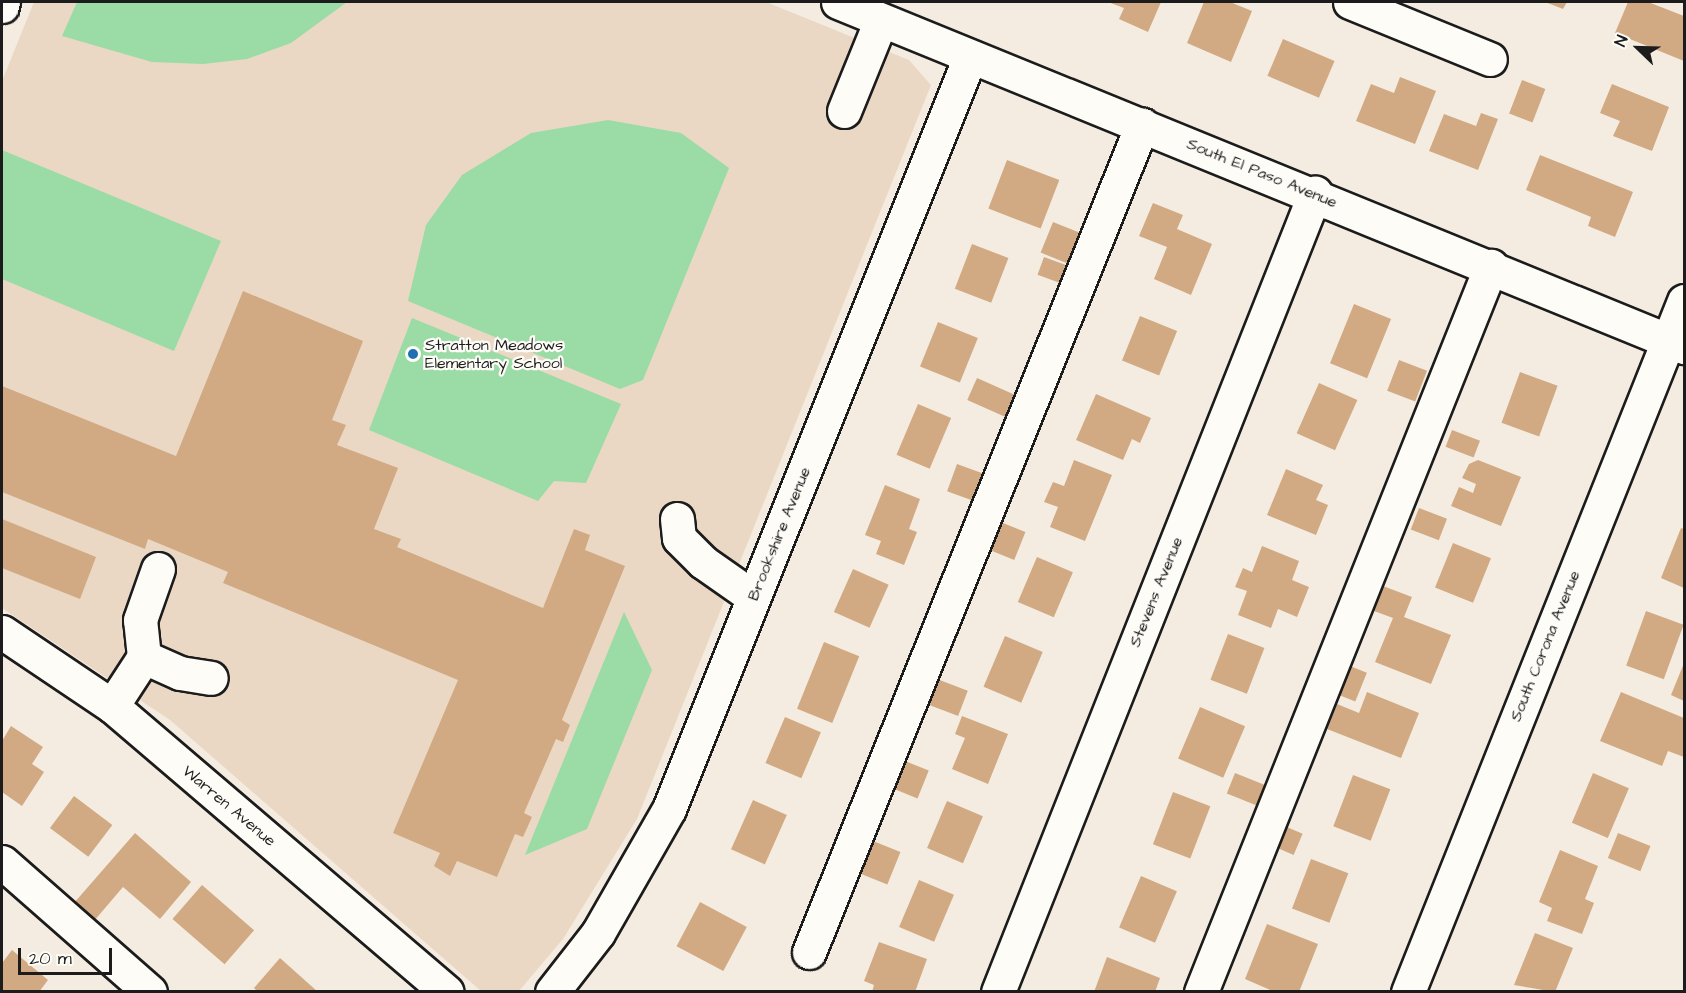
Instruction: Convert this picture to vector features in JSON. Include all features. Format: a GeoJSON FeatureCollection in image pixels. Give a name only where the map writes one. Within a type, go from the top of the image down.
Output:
{"type":"FeatureCollection","features":[{"type":"Feature","properties":{"kind":"street"},"geometry":{"type":"LineString","coordinates":[[2,6],[3,2]]}},
{"type":"Feature","properties":{"kind":"street","name":"South El Paso Avenue"},"geometry":{"type":"LineString","coordinates":[[838,2],[970,57],[1315,193],[1676,344]]}},
{"type":"Feature","properties":{"kind":"street"},"geometry":{"type":"LineString","coordinates":[[1350,2],[1490,59]]}},
{"type":"Feature","properties":{"kind":"street"},"geometry":{"type":"LineString","coordinates":[[844,111],[881,20]]}},
{"type":"Feature","properties":{"kind":"street","name":"Brookshire Avenue"},"geometry":{"type":"LineString","coordinates":[[552,992],[598,933],[669,809],[970,57]]}},
{"type":"Feature","properties":{"kind":"street"},"geometry":{"type":"LineString","coordinates":[[809,952],[1142,125]]}},
{"type":"Feature","properties":{"kind":"street","name":"Stevens Avenue"},"geometry":{"type":"LineString","coordinates":[[998,992],[1315,193]]}},
{"type":"Feature","properties":{"kind":"street"},"geometry":{"type":"LineString","coordinates":[[1202,992],[1491,266]]}},
{"type":"Feature","properties":{"kind":"street","name":"South Corona Avenue"},"geometry":{"type":"LineString","coordinates":[[1408,992],[1676,344],[1684,301]]}},
{"type":"Feature","properties":{"kind":"street"},"geometry":{"type":"LineString","coordinates":[[676,519],[679,538],[703,562],[753,597]]}},
{"type":"Feature","properties":{"kind":"street"},"geometry":{"type":"LineString","coordinates":[[112,706],[144,657],[140,620],[158,569]]}},
{"type":"Feature","properties":{"kind":"street","name":"Warren Avenue"},"geometry":{"type":"LineString","coordinates":[[2,632],[112,706],[447,992]]}},
{"type":"Feature","properties":{"kind":"street"},"geometry":{"type":"LineString","coordinates":[[144,657],[180,673],[211,678]]}},
{"type":"Feature","properties":{"kind":"street"},"geometry":{"type":"LineString","coordinates":[[2,862],[150,992]]}},
{"type":"Feature","properties":{"kind":"shaded area","name":"Stratton Meadows Elementary School"},"geometry":{"type":"Polygon","coordinates":[[[34,2],[766,2],[909,60],[931,85],[637,819],[563,939],[519,991],[481,991],[170,720],[2,608],[2,81],[34,2]]]}},
{"type":"Feature","properties":{"kind":"green space"},"geometry":{"type":"Polygon","coordinates":[[[77,2],[347,2],[291,43],[247,59],[203,64],[152,62],[62,36],[77,2]]]}},
{"type":"Feature","properties":{"kind":"green space"},"geometry":{"type":"Polygon","coordinates":[[[608,120],[681,133],[729,168],[643,380],[620,389],[408,301],[426,225],[462,175],[531,133],[608,120]]]}},
{"type":"Feature","properties":{"kind":"green space"},"geometry":{"type":"Polygon","coordinates":[[[2,150],[221,241],[174,351],[2,279],[2,150]]]}},
{"type":"Feature","properties":{"kind":"green space"},"geometry":{"type":"Polygon","coordinates":[[[412,318],[621,404],[586,483],[554,481],[538,501],[369,430],[412,318]]]}},
{"type":"Feature","properties":{"kind":"green space"},"geometry":{"type":"Polygon","coordinates":[[[624,612],[652,670],[587,829],[525,855],[624,612]]]}},
{"type":"Feature","properties":{"kind":"building"},"geometry":{"type":"Polygon","coordinates":[[[1108,2],[1161,2],[1148,32],[1119,19],[1124,8],[1108,2]]]}},
{"type":"Feature","properties":{"kind":"building"},"geometry":{"type":"Polygon","coordinates":[[[1204,2],[1230,2],[1252,11],[1231,62],[1187,43],[1204,2]]]}},
{"type":"Feature","properties":{"kind":"building"},"geometry":{"type":"Polygon","coordinates":[[[1545,2],[1567,2],[1563,9],[1545,2]]]}},
{"type":"Feature","properties":{"kind":"building"},"geometry":{"type":"Polygon","coordinates":[[[1628,2],[1648,2],[1684,16],[1684,61],[1615,33],[1628,2]]]}},
{"type":"Feature","properties":{"kind":"building"},"geometry":{"type":"Polygon","coordinates":[[[1283,39],[1335,61],[1319,98],[1267,76],[1283,39]]]}},
{"type":"Feature","properties":{"kind":"building"},"geometry":{"type":"Polygon","coordinates":[[[1400,77],[1436,91],[1415,144],[1356,121],[1371,84],[1394,93],[1400,77]]]}},
{"type":"Feature","properties":{"kind":"building"},"geometry":{"type":"Polygon","coordinates":[[[1522,80],[1545,89],[1532,123],[1509,114],[1522,80]]]}},
{"type":"Feature","properties":{"kind":"building"},"geometry":{"type":"Polygon","coordinates":[[[1612,84],[1669,107],[1652,151],[1613,136],[1620,121],[1600,113],[1612,84]]]}},
{"type":"Feature","properties":{"kind":"building"},"geometry":{"type":"Polygon","coordinates":[[[1481,113],[1498,119],[1478,170],[1429,151],[1444,114],[1476,126],[1481,113]]]}},
{"type":"Feature","properties":{"kind":"building"},"geometry":{"type":"Polygon","coordinates":[[[1540,155],[1633,192],[1615,237],[1588,226],[1591,217],[1526,190],[1540,155]]]}},
{"type":"Feature","properties":{"kind":"building"},"geometry":{"type":"Polygon","coordinates":[[[1007,160],[1059,180],[1041,229],[988,209],[1007,160]]]}},
{"type":"Feature","properties":{"kind":"building"},"geometry":{"type":"Polygon","coordinates":[[[1153,203],[1183,215],[1177,229],[1212,244],[1191,295],[1154,279],[1167,247],[1139,236],[1153,203]]]}},
{"type":"Feature","properties":{"kind":"building"},"geometry":{"type":"Polygon","coordinates":[[[1053,222],[1085,235],[1073,266],[1041,253],[1053,222]]]}},
{"type":"Feature","properties":{"kind":"building"},"geometry":{"type":"Polygon","coordinates":[[[972,244],[1008,258],[991,303],[955,289],[972,244]]]}},
{"type":"Feature","properties":{"kind":"building"},"geometry":{"type":"Polygon","coordinates":[[[1044,257],[1071,267],[1065,285],[1038,275],[1044,257]]]}},
{"type":"Feature","properties":{"kind":"building"},"geometry":{"type":"Polygon","coordinates":[[[243,291],[363,341],[332,420],[346,425],[337,445],[398,468],[374,529],[401,539],[397,547],[543,608],[574,529],[590,535],[585,550],[625,566],[562,720],[570,725],[563,742],[556,739],[524,813],[532,817],[523,837],[515,834],[497,877],[457,861],[450,876],[434,866],[440,853],[393,833],[458,680],[223,583],[228,572],[148,539],[145,549],[2,492],[2,386],[176,456],[243,291]]]}},
{"type":"Feature","properties":{"kind":"building"},"geometry":{"type":"Polygon","coordinates":[[[1354,304],[1391,319],[1367,378],[1330,363],[1354,304]]]}},
{"type":"Feature","properties":{"kind":"building"},"geometry":{"type":"Polygon","coordinates":[[[1140,316],[1177,331],[1159,375],[1122,361],[1140,316]]]}},
{"type":"Feature","properties":{"kind":"building"},"geometry":{"type":"Polygon","coordinates":[[[938,322],[978,338],[960,383],[920,367],[938,322]]]}},
{"type":"Feature","properties":{"kind":"building"},"geometry":{"type":"Polygon","coordinates":[[[1399,360],[1427,371],[1415,402],[1387,391],[1399,360]]]}},
{"type":"Feature","properties":{"kind":"building"},"geometry":{"type":"Polygon","coordinates":[[[1520,372],[1558,386],[1539,436],[1502,423],[1520,372]]]}},
{"type":"Feature","properties":{"kind":"building"},"geometry":{"type":"Polygon","coordinates":[[[977,378],[1021,398],[1011,419],[967,400],[977,378]]]}},
{"type":"Feature","properties":{"kind":"building"},"geometry":{"type":"Polygon","coordinates":[[[1319,383],[1357,400],[1335,450],[1297,433],[1319,383]]]}},
{"type":"Feature","properties":{"kind":"building"},"geometry":{"type":"Polygon","coordinates":[[[1096,394],[1151,418],[1140,443],[1132,439],[1123,460],[1076,440],[1096,394]]]}},
{"type":"Feature","properties":{"kind":"building"},"geometry":{"type":"Polygon","coordinates":[[[918,404],[951,418],[930,469],[897,455],[918,404]]]}},
{"type":"Feature","properties":{"kind":"building"},"geometry":{"type":"Polygon","coordinates":[[[1452,430],[1480,441],[1474,458],[1446,447],[1452,430]]]}},
{"type":"Feature","properties":{"kind":"building"},"geometry":{"type":"Polygon","coordinates":[[[1074,460],[1112,475],[1085,541],[1050,527],[1058,507],[1044,502],[1053,482],[1064,486],[1074,460]]]}},
{"type":"Feature","properties":{"kind":"building"},"geometry":{"type":"Polygon","coordinates":[[[1478,460],[1521,477],[1501,526],[1451,506],[1459,487],[1473,493],[1476,484],[1462,478],[1469,464],[1478,460]]]}},
{"type":"Feature","properties":{"kind":"building"},"geometry":{"type":"Polygon","coordinates":[[[957,464],[990,476],[980,503],[947,491],[957,464]]]}},
{"type":"Feature","properties":{"kind":"building"},"geometry":{"type":"Polygon","coordinates":[[[1286,469],[1323,485],[1316,500],[1328,505],[1316,535],[1267,515],[1286,469]]]}},
{"type":"Feature","properties":{"kind":"building"},"geometry":{"type":"Polygon","coordinates":[[[885,485],[920,499],[909,529],[917,532],[904,565],[876,554],[881,541],[865,535],[885,485]]]}},
{"type":"Feature","properties":{"kind":"building"},"geometry":{"type":"Polygon","coordinates":[[[1419,508],[1447,519],[1439,540],[1411,529],[1419,508]]]}},
{"type":"Feature","properties":{"kind":"building"},"geometry":{"type":"Polygon","coordinates":[[[2,519],[96,557],[80,599],[2,568],[2,519]]]}},
{"type":"Feature","properties":{"kind":"building"},"geometry":{"type":"Polygon","coordinates":[[[993,519],[1025,532],[1014,560],[982,547],[993,519]]]}},
{"type":"Feature","properties":{"kind":"building"},"geometry":{"type":"Polygon","coordinates":[[[1681,528],[1684,529],[1684,588],[1661,578],[1681,528]]]}},
{"type":"Feature","properties":{"kind":"building"},"geometry":{"type":"Polygon","coordinates":[[[1453,543],[1491,558],[1473,603],[1435,588],[1453,543]]]}},
{"type":"Feature","properties":{"kind":"building"},"geometry":{"type":"Polygon","coordinates":[[[1262,546],[1299,561],[1292,580],[1309,587],[1297,617],[1278,609],[1271,628],[1238,615],[1247,591],[1235,587],[1243,568],[1252,572],[1262,546]]]}},
{"type":"Feature","properties":{"kind":"building"},"geometry":{"type":"Polygon","coordinates":[[[1037,557],[1073,572],[1054,617],[1018,602],[1037,557]]]}},
{"type":"Feature","properties":{"kind":"building"},"geometry":{"type":"Polygon","coordinates":[[[853,569],[889,585],[870,628],[834,612],[853,569]]]}},
{"type":"Feature","properties":{"kind":"building"},"geometry":{"type":"Polygon","coordinates":[[[1383,586],[1412,597],[1404,617],[1451,635],[1431,684],[1375,662],[1393,618],[1374,611],[1383,586]]]}},
{"type":"Feature","properties":{"kind":"building"},"geometry":{"type":"Polygon","coordinates":[[[1646,611],[1684,625],[1664,679],[1626,666],[1646,611]]]}},
{"type":"Feature","properties":{"kind":"building"},"geometry":{"type":"Polygon","coordinates":[[[1228,634],[1264,648],[1247,694],[1210,680],[1228,634]]]}},
{"type":"Feature","properties":{"kind":"building"},"geometry":{"type":"Polygon","coordinates":[[[1005,636],[1043,652],[1021,703],[984,687],[1005,636]]]}},
{"type":"Feature","properties":{"kind":"building"},"geometry":{"type":"Polygon","coordinates":[[[824,642],[859,656],[832,723],[797,709],[824,642]]]}},
{"type":"Feature","properties":{"kind":"building"},"geometry":{"type":"Polygon","coordinates":[[[1340,662],[1367,673],[1355,702],[1328,691],[1340,662]]]}},
{"type":"Feature","properties":{"kind":"building"},"geometry":{"type":"Polygon","coordinates":[[[1684,663],[1684,701],[1671,695],[1684,663]]]}},
{"type":"Feature","properties":{"kind":"building"},"geometry":{"type":"Polygon","coordinates":[[[937,679],[968,691],[958,716],[927,704],[937,679]]]}},
{"type":"Feature","properties":{"kind":"building"},"geometry":{"type":"Polygon","coordinates":[[[1367,692],[1419,713],[1401,758],[1327,729],[1337,704],[1359,713],[1367,692]]]}},
{"type":"Feature","properties":{"kind":"building"},"geometry":{"type":"Polygon","coordinates":[[[1621,692],[1684,718],[1684,757],[1668,751],[1662,766],[1600,741],[1621,692]]]}},
{"type":"Feature","properties":{"kind":"building"},"geometry":{"type":"Polygon","coordinates":[[[1200,707],[1245,726],[1223,778],[1178,759],[1200,707]]]}},
{"type":"Feature","properties":{"kind":"building"},"geometry":{"type":"Polygon","coordinates":[[[962,716],[1008,734],[988,784],[952,769],[965,738],[955,734],[962,716]]]}},
{"type":"Feature","properties":{"kind":"building"},"geometry":{"type":"Polygon","coordinates":[[[785,717],[821,732],[801,778],[765,763],[785,717]]]}},
{"type":"Feature","properties":{"kind":"building"},"geometry":{"type":"Polygon","coordinates":[[[11,726],[43,747],[32,764],[44,772],[22,806],[2,792],[2,741],[11,726]]]}},
{"type":"Feature","properties":{"kind":"building"},"geometry":{"type":"Polygon","coordinates":[[[900,759],[929,771],[918,798],[889,787],[900,759]]]}},
{"type":"Feature","properties":{"kind":"building"},"geometry":{"type":"Polygon","coordinates":[[[1235,773],[1267,786],[1259,807],[1227,793],[1235,773]]]}},
{"type":"Feature","properties":{"kind":"building"},"geometry":{"type":"Polygon","coordinates":[[[1593,773],[1629,788],[1608,838],[1572,823],[1593,773]]]}},
{"type":"Feature","properties":{"kind":"building"},"geometry":{"type":"Polygon","coordinates":[[[1353,775],[1390,789],[1371,841],[1333,826],[1353,775]]]}},
{"type":"Feature","properties":{"kind":"building"},"geometry":{"type":"Polygon","coordinates":[[[1173,792],[1210,806],[1190,859],[1153,844],[1173,792]]]}},
{"type":"Feature","properties":{"kind":"building"},"geometry":{"type":"Polygon","coordinates":[[[74,796],[112,825],[88,857],[50,828],[74,796]]]}},
{"type":"Feature","properties":{"kind":"building"},"geometry":{"type":"Polygon","coordinates":[[[753,800],[787,815],[765,864],[731,849],[753,800]]]}},
{"type":"Feature","properties":{"kind":"building"},"geometry":{"type":"Polygon","coordinates":[[[947,801],[983,816],[963,863],[927,848],[947,801]]]}},
{"type":"Feature","properties":{"kind":"building"},"geometry":{"type":"Polygon","coordinates":[[[1275,822],[1303,834],[1294,855],[1266,843],[1275,822]]]}},
{"type":"Feature","properties":{"kind":"building"},"geometry":{"type":"Polygon","coordinates":[[[135,833],[191,882],[160,919],[123,887],[94,921],[74,903],[135,833]]]}},
{"type":"Feature","properties":{"kind":"building"},"geometry":{"type":"Polygon","coordinates":[[[1618,833],[1650,846],[1640,871],[1608,858],[1618,833]]]}},
{"type":"Feature","properties":{"kind":"building"},"geometry":{"type":"Polygon","coordinates":[[[868,839],[900,852],[887,885],[855,871],[868,839]]]}},
{"type":"Feature","properties":{"kind":"building"},"geometry":{"type":"Polygon","coordinates":[[[1560,850],[1598,866],[1585,899],[1594,903],[1582,934],[1547,921],[1552,908],[1539,902],[1560,850]]]}},
{"type":"Feature","properties":{"kind":"building"},"geometry":{"type":"Polygon","coordinates":[[[1311,859],[1348,873],[1329,923],[1292,908],[1311,859]]]}},
{"type":"Feature","properties":{"kind":"building"},"geometry":{"type":"Polygon","coordinates":[[[1141,876],[1177,891],[1155,943],[1119,928],[1141,876]]]}},
{"type":"Feature","properties":{"kind":"building"},"geometry":{"type":"Polygon","coordinates":[[[919,880],[954,895],[934,942],[899,927],[919,880]]]}},
{"type":"Feature","properties":{"kind":"building"},"geometry":{"type":"Polygon","coordinates":[[[202,885],[254,930],[225,964],[172,919],[202,885]]]}},
{"type":"Feature","properties":{"kind":"building"},"geometry":{"type":"Polygon","coordinates":[[[700,902],[747,927],[723,971],[677,946],[700,902]]]}},
{"type":"Feature","properties":{"kind":"building"},"geometry":{"type":"Polygon","coordinates":[[[1267,924],[1318,944],[1299,992],[1275,992],[1245,979],[1267,924]]]}},
{"type":"Feature","properties":{"kind":"building"},"geometry":{"type":"Polygon","coordinates":[[[1535,933],[1573,948],[1555,992],[1514,985],[1535,933]]]}},
{"type":"Feature","properties":{"kind":"building"},"geometry":{"type":"Polygon","coordinates":[[[879,942],[927,959],[915,992],[872,992],[874,985],[864,981],[879,942]]]}},
{"type":"Feature","properties":{"kind":"building"},"geometry":{"type":"Polygon","coordinates":[[[12,950],[48,980],[39,992],[2,992],[2,963],[12,950]]]}},
{"type":"Feature","properties":{"kind":"building"},"geometry":{"type":"Polygon","coordinates":[[[1107,957],[1160,978],[1155,992],[1094,992],[1107,957]]]}},
{"type":"Feature","properties":{"kind":"building"},"geometry":{"type":"Polygon","coordinates":[[[280,958],[318,992],[258,992],[254,988],[280,958]]]}},
{"type":"Feature","properties":{"kind":"place","name":"Stratton Meadows Elementary School"},"geometry":{"type":"Point","coordinates":[413,354]}}]}
